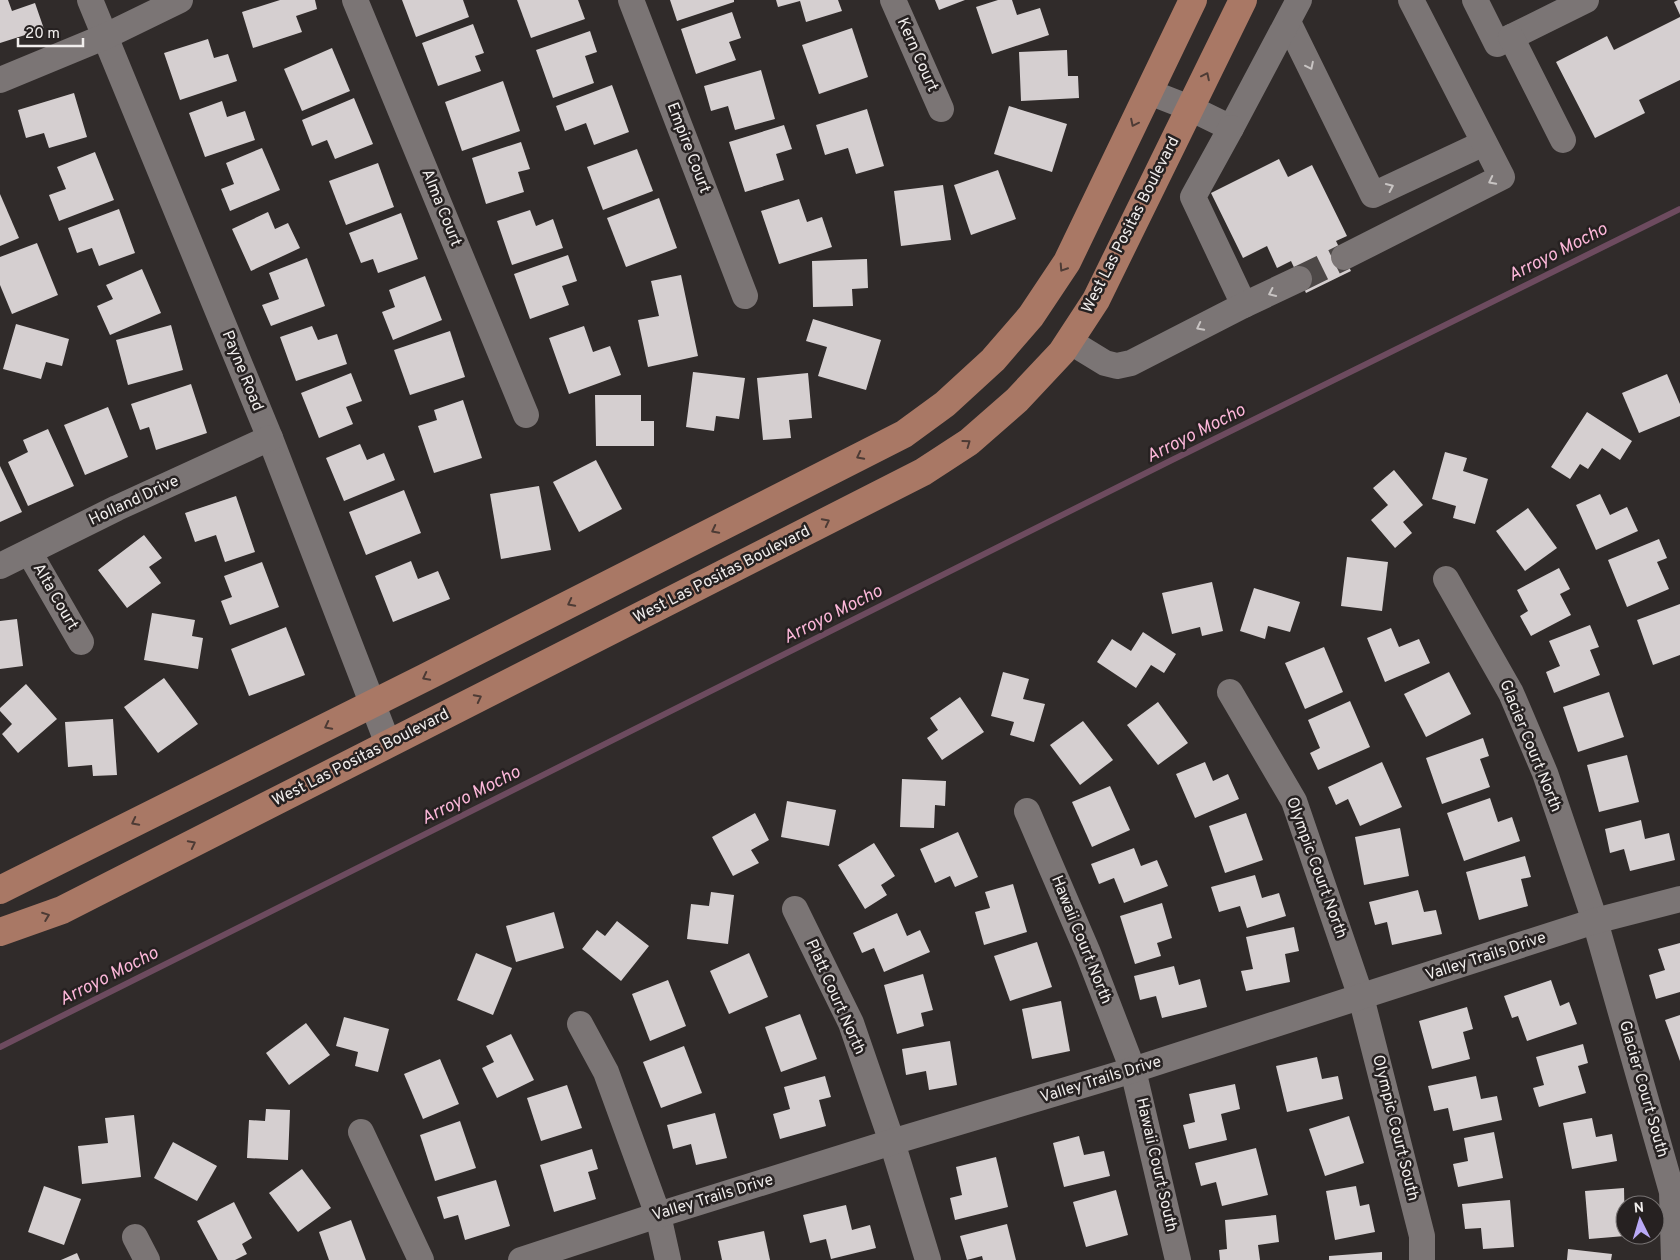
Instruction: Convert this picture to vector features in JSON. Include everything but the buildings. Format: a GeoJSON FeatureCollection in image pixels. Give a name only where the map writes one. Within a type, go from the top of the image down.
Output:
{"type":"FeatureCollection","features":[{"type":"Feature","properties":{"kind":"main road"},"geometry":{"type":"LineString","coordinates":[[0,890],[904,434],[945,404],[993,360],[1031,316],[1067,262],[1194,0]]}},
{"type":"Feature","properties":{"kind":"main road","name":"West Las Positas Boulevard"},"geometry":{"type":"LineString","coordinates":[[0,932],[62,910],[923,472],[969,442],[1017,400],[1062,352],[1096,300],[1243,0]]}},
{"type":"Feature","properties":{"kind":"street","name":"Payne Road"},"geometry":{"type":"LineString","coordinates":[[90,0],[270,438],[388,744]]}},
{"type":"Feature","properties":{"kind":"street"},"geometry":{"type":"LineString","coordinates":[[0,80],[104,37],[180,0]]}},
{"type":"Feature","properties":{"kind":"street","name":"Alma Court"},"geometry":{"type":"LineString","coordinates":[[355,0],[526,415]]}},
{"type":"Feature","properties":{"kind":"street","name":"Empire Court"},"geometry":{"type":"LineString","coordinates":[[631,0],[745,296]]}},
{"type":"Feature","properties":{"kind":"street","name":"Kern Court"},"geometry":{"type":"LineString","coordinates":[[892,0],[941,110]]}},
{"type":"Feature","properties":{"kind":"street"},"geometry":{"type":"LineString","coordinates":[[1344,257],[1502,177],[1411,0]]}},
{"type":"Feature","properties":{"kind":"street"},"geometry":{"type":"LineString","coordinates":[[1475,0],[1504,41],[1563,140]]}},
{"type":"Feature","properties":{"kind":"street"},"geometry":{"type":"LineString","coordinates":[[1504,41],[1586,0]]}},
{"type":"Feature","properties":{"kind":"street"},"geometry":{"type":"LineString","coordinates":[[1294,11],[1373,195],[1484,143]]}},
{"type":"Feature","properties":{"kind":"street"},"geometry":{"type":"LineString","coordinates":[[1244,305],[1193,197],[1294,11]]}},
{"type":"Feature","properties":{"kind":"street"},"geometry":{"type":"LineString","coordinates":[[1149,92],[1190,108],[1231,128]]}},
{"type":"Feature","properties":{"kind":"street"},"geometry":{"type":"LineString","coordinates":[[1069,341],[1105,363],[1118,366],[1130,363],[1299,279]]}},
{"type":"Feature","properties":{"kind":"street","name":"Holland Drive"},"geometry":{"type":"LineString","coordinates":[[0,566],[126,504],[270,438]]}},
{"type":"Feature","properties":{"kind":"street","name":"Alta Court"},"geometry":{"type":"LineString","coordinates":[[29,552],[81,642]]}},
{"type":"Feature","properties":{"kind":"street","name":"Glacier Court North"},"geometry":{"type":"LineString","coordinates":[[1446,579],[1511,693],[1545,773],[1595,921]]}},
{"type":"Feature","properties":{"kind":"street","name":"Olympic Court North"},"geometry":{"type":"LineString","coordinates":[[1230,692],[1294,801],[1361,997]]}},
{"type":"Feature","properties":{"kind":"street","name":"Hawaii Court North"},"geometry":{"type":"LineString","coordinates":[[1027,811],[1088,954],[1133,1070]]}},
{"type":"Feature","properties":{"kind":"street","name":"Valley Trails Drive"},"geometry":{"type":"LineString","coordinates":[[521,1260],[658,1214],[1133,1070],[1595,921],[1680,899]]}},
{"type":"Feature","properties":{"kind":"street","name":"Platt Court North"},"geometry":{"type":"LineString","coordinates":[[795,909],[851,1023],[892,1142],[928,1260]]}},
{"type":"Feature","properties":{"kind":"street","name":"Glacier Court South"},"geometry":{"type":"LineString","coordinates":[[1595,921],[1672,1192],[1674,1260]]}},
{"type":"Feature","properties":{"kind":"street","name":"Olympic Court South"},"geometry":{"type":"LineString","coordinates":[[1361,997],[1422,1236],[1422,1260]]}},
{"type":"Feature","properties":{"kind":"street"},"geometry":{"type":"LineString","coordinates":[[580,1024],[606,1072],[658,1214],[668,1260]]}},
{"type":"Feature","properties":{"kind":"street","name":"Hawaii Court South"},"geometry":{"type":"LineString","coordinates":[[1133,1070],[1178,1260]]}},
{"type":"Feature","properties":{"kind":"street"},"geometry":{"type":"LineString","coordinates":[[361,1132],[421,1260]]}},
{"type":"Feature","properties":{"kind":"street"},"geometry":{"type":"LineString","coordinates":[[135,1237],[147,1260]]}},
{"type":"Feature","properties":{"kind":"waterway","name":"Arroyo Mocho"},"geometry":{"type":"LineString","coordinates":[[0,1047],[1170,461],[1680,209]]}},
{"type":"Feature","properties":{"kind":"tunnel"},"geometry":{"type":"LineString","coordinates":[[1299,279],[1344,257]]}}]}
